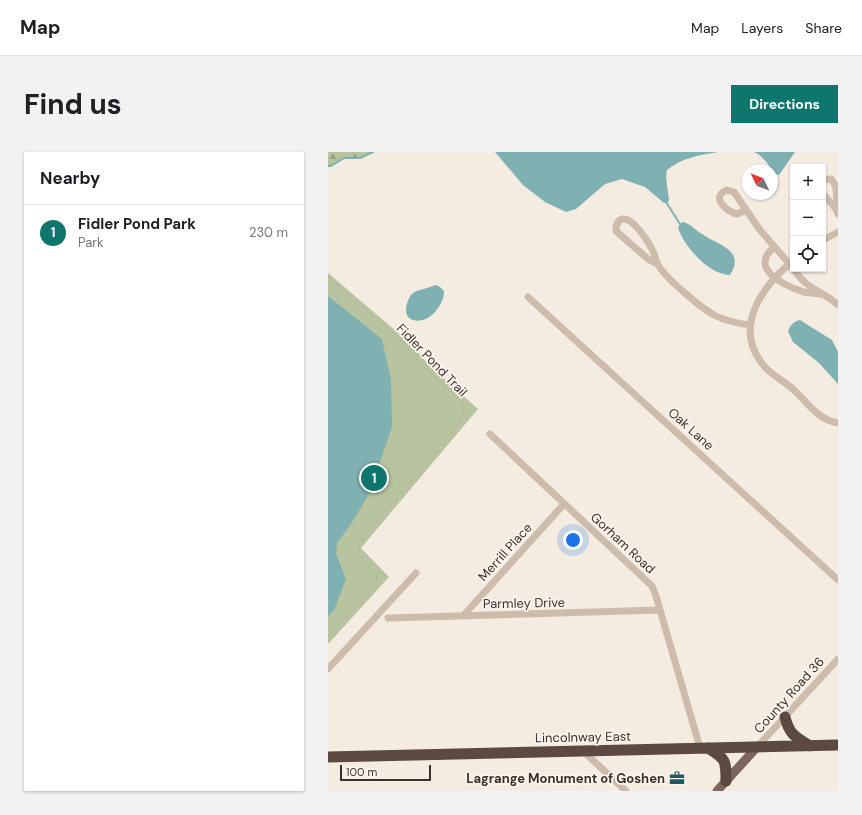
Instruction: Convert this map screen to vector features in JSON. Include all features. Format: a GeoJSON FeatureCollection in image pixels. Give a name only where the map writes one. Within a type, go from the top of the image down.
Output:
{"type":"FeatureCollection","features":[{"type":"Feature","properties":{"kind":"highway"},"geometry":{"type":"LineString","coordinates":[[786,717],[790,732],[795,737],[810,746]]}},
{"type":"Feature","properties":{"kind":"highway","name":"Lincolnway East"},"geometry":{"type":"LineString","coordinates":[[328,757],[838,745]]}},
{"type":"Feature","properties":{"kind":"highway"},"geometry":{"type":"LineString","coordinates":[[704,748],[720,755],[724,760],[726,764],[726,781]]}},
{"type":"Feature","properties":{"kind":"main road"},"geometry":{"type":"LineString","coordinates":[[717,791],[757,747]]}},
{"type":"Feature","properties":{"kind":"street"},"geometry":{"type":"LineString","coordinates":[[826,179],[831,179],[835,183],[837,211]]}},
{"type":"Feature","properties":{"kind":"street"},"geometry":{"type":"LineString","coordinates":[[826,198],[837,211]]}},
{"type":"Feature","properties":{"kind":"street"},"geometry":{"type":"LineString","coordinates":[[746,210],[774,247],[790,263]]}},
{"type":"Feature","properties":{"kind":"street"},"geometry":{"type":"LineString","coordinates":[[657,264],[653,252],[634,223],[623,219],[619,221],[616,224],[616,231],[648,259],[657,264],[672,281],[710,314],[728,322],[750,325]]}},
{"type":"Feature","properties":{"kind":"street"},"geometry":{"type":"LineString","coordinates":[[826,238],[838,232]]}},
{"type":"Feature","properties":{"kind":"street"},"geometry":{"type":"LineString","coordinates":[[774,247],[768,253],[765,264],[768,271],[775,279],[794,289],[820,294]]}},
{"type":"Feature","properties":{"kind":"street"},"geometry":{"type":"LineString","coordinates":[[790,267],[775,279],[756,305],[750,325],[753,348],[765,367],[794,390],[817,414],[838,423]]}},
{"type":"Feature","properties":{"kind":"street"},"geometry":{"type":"LineString","coordinates":[[797,272],[803,282],[820,294],[833,300],[838,305]]}},
{"type":"Feature","properties":{"kind":"street","name":"Oak Lane"},"geometry":{"type":"LineString","coordinates":[[528,297],[838,580]]}},
{"type":"Feature","properties":{"kind":"street","name":"Gorham Road"},"geometry":{"type":"LineString","coordinates":[[490,434],[649,582],[654,591],[704,748]]}},
{"type":"Feature","properties":{"kind":"street","name":"Merrill Place"},"geometry":{"type":"LineString","coordinates":[[463,616],[564,504]]}},
{"type":"Feature","properties":{"kind":"street"},"geometry":{"type":"LineString","coordinates":[[328,669],[416,573]]}},
{"type":"Feature","properties":{"kind":"street","name":"Parmley Drive"},"geometry":{"type":"LineString","coordinates":[[388,618],[660,610]]}},
{"type":"Feature","properties":{"kind":"street","name":"County Road 36"},"geometry":{"type":"LineString","coordinates":[[757,747],[838,659]]}},
{"type":"Feature","properties":{"kind":"street"},"geometry":{"type":"LineString","coordinates":[[583,751],[626,791]]}},
{"type":"Feature","properties":{"kind":"path","name":"Fidler Pond Trail"},"geometry":{"type":"LineString","coordinates":[[328,277],[355,302],[396,335],[420,363],[458,398],[464,409],[463,416],[456,428],[359,542],[358,549],[360,554],[376,574],[377,578],[375,586],[328,637]]}},
{"type":"Feature","properties":{"kind":"green space"},"geometry":{"type":"Polygon","coordinates":[[[328,152],[373,152],[360,158],[344,158],[331,166],[328,166],[328,152]]]}},
{"type":"Feature","properties":{"kind":"green space"},"geometry":{"type":"Polygon","coordinates":[[[328,273],[404,338],[433,369],[478,409],[361,548],[389,577],[328,644],[328,273]]]}},
{"type":"Feature","properties":{"kind":"water"},"geometry":{"type":"Polygon","coordinates":[[[495,152],[718,152],[685,160],[667,170],[666,177],[668,202],[664,203],[645,187],[622,179],[605,184],[576,209],[566,212],[545,202],[523,185],[495,152]]]}},
{"type":"Feature","properties":{"kind":"water"},"geometry":{"type":"Polygon","coordinates":[[[754,152],[795,152],[779,175],[778,164],[768,164],[761,156],[754,152]]]}},
{"type":"Feature","properties":{"kind":"water"},"geometry":{"type":"Polygon","coordinates":[[[683,222],[728,249],[735,260],[734,267],[730,275],[722,274],[714,270],[698,258],[686,243],[678,228],[683,222]]]}},
{"type":"Feature","properties":{"kind":"water"},"geometry":{"type":"Polygon","coordinates":[[[436,285],[444,291],[444,294],[440,305],[434,313],[424,320],[418,321],[409,318],[406,308],[410,296],[417,291],[436,285]]]}},
{"type":"Feature","properties":{"kind":"water"},"geometry":{"type":"Polygon","coordinates":[[[328,296],[382,339],[391,380],[392,427],[369,494],[351,524],[337,543],[336,553],[346,579],[334,610],[328,616],[328,296]]]}},
{"type":"Feature","properties":{"kind":"water"},"geometry":{"type":"Polygon","coordinates":[[[800,320],[832,340],[838,352],[838,384],[819,363],[793,342],[788,331],[792,324],[800,320]]]}},
{"type":"Feature","properties":{"kind":"waterway"},"geometry":{"type":"LineString","coordinates":[[328,166],[331,166],[344,158],[360,158],[373,152]]}},
{"type":"Feature","properties":{"kind":"waterway"},"geometry":{"type":"LineString","coordinates":[[666,202],[680,224]]}},
{"type":"Feature","properties":{"kind":"place","name":"Fidler Pond Park"},"geometry":{"type":"Point","coordinates":[374,478]}},
{"type":"Feature","properties":{"kind":"place","name":"Lagrange Monument of Goshen"},"geometry":{"type":"Point","coordinates":[677,778]}}]}
